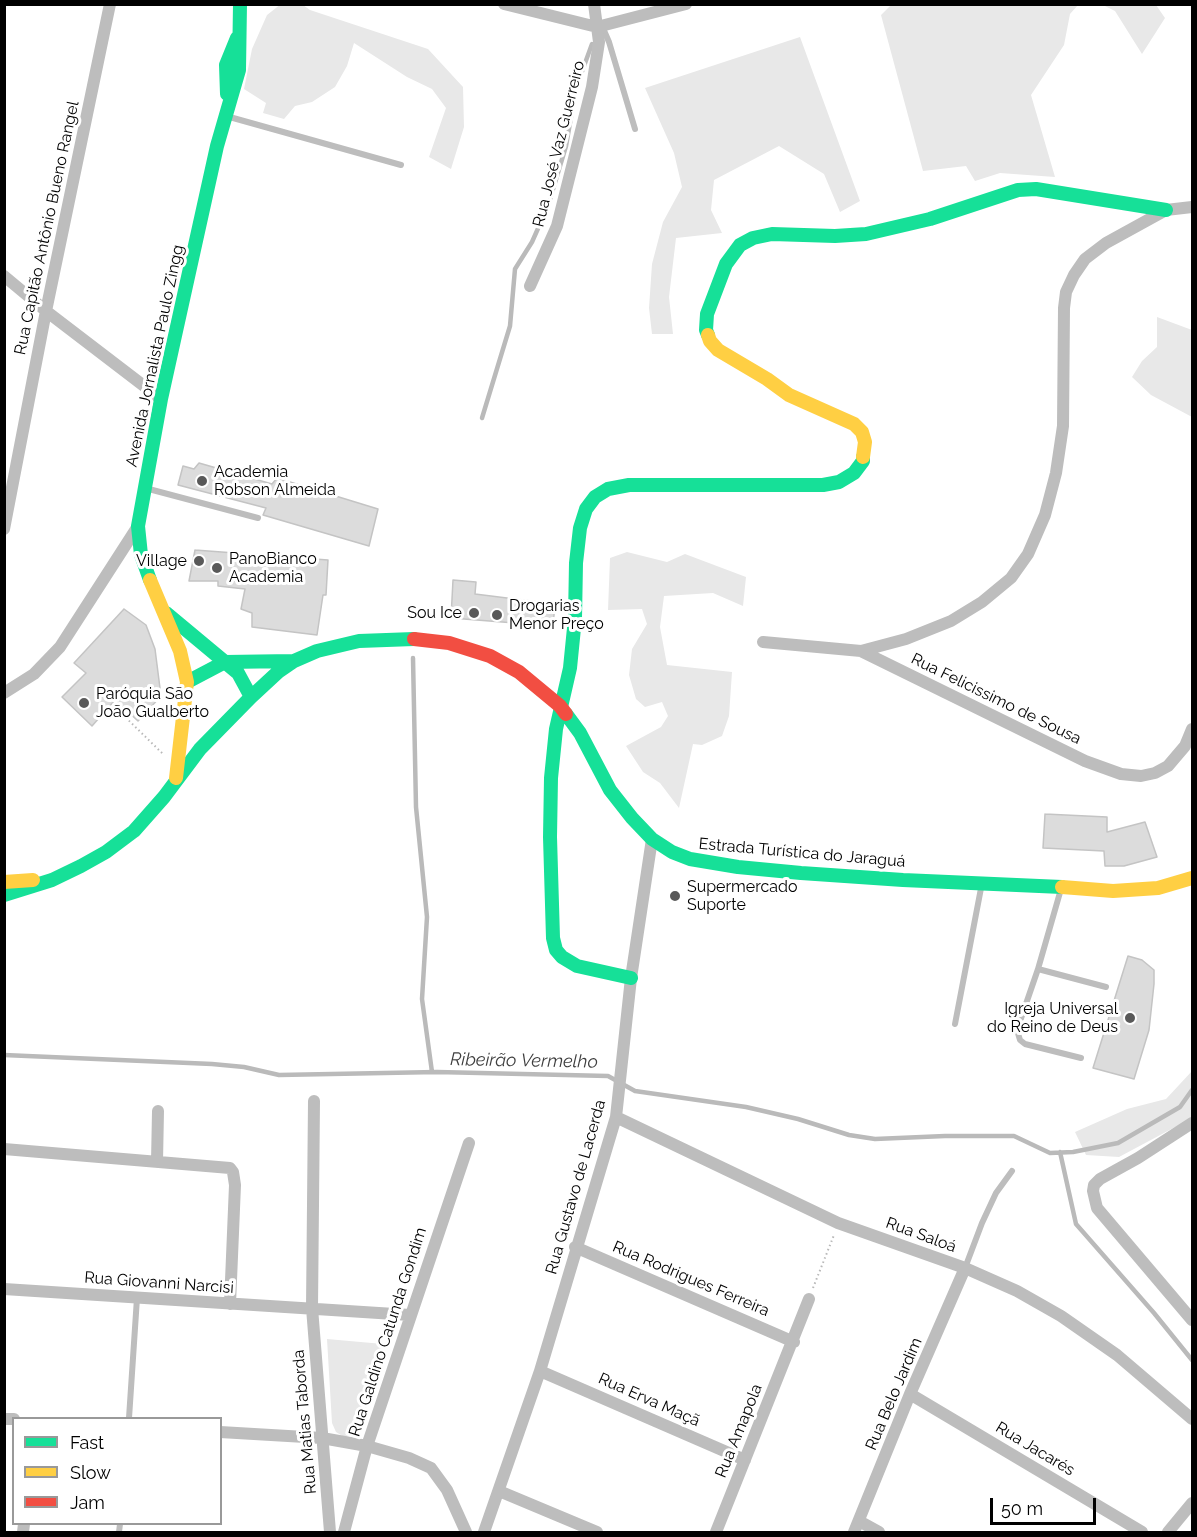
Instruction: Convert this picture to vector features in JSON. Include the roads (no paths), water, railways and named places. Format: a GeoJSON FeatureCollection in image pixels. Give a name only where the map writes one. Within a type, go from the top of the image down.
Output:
{"type":"FeatureCollection","features":[{"type":"Feature","properties":{"kind":"main road","name":"Avenida Jornalista Paulo Zingg"},"geometry":{"type":"LineString","coordinates":[[176,781],[187,682],[180,651],[150,582],[141,555],[138,526],[161,399],[227,110],[226,65],[238,35],[238,5]]}},
{"type":"Feature","properties":{"kind":"main road"},"geometry":{"type":"LineString","coordinates":[[631,978],[577,966],[562,957],[556,950],[553,938],[551,778],[556,729],[571,658],[575,618],[576,563],[580,528],[586,509],[595,497],[608,489],[629,485],[823,485],[839,482],[854,473],[863,461],[865,442],[862,432],[854,424],[789,395],[718,350],[710,340],[706,330],[707,314],[726,264],[740,245],[753,238],[772,234],[835,236],[866,234],[930,219],[997,195],[1027,190],[1036,189],[1166,210]]}},
{"type":"Feature","properties":{"kind":"main road","name":"Avenida Jornalista Paulo Zingg"},"geometry":{"type":"LineString","coordinates":[[165,613],[237,673],[251,697]]}},
{"type":"Feature","properties":{"kind":"main road","name":"Estrada Turística do Jaraguá"},"geometry":{"type":"LineString","coordinates":[[4,895],[52,880],[106,852],[134,831],[200,749],[251,697],[278,672],[294,661],[317,651],[359,641],[396,638],[438,641],[490,656],[519,672],[560,706],[580,733],[610,790],[652,839],[672,852],[690,859],[738,867],[903,880],[1122,891],[1158,888],[1192,878]]}},
{"type":"Feature","properties":{"kind":"main road"},"geometry":{"type":"LineString","coordinates":[[187,682],[225,662],[294,661]]}},
{"type":"Feature","properties":{"kind":"main road"},"geometry":{"type":"LineString","coordinates":[[183,732],[188,746],[200,749]]}},
{"type":"Feature","properties":{"kind":"main road","name":"Estrada Turística do Jaraguá"},"geometry":{"type":"LineString","coordinates":[[4,882],[52,880]]}},
{"type":"Feature","properties":{"kind":"street","name":"Rua Capitão Antônio Bueno Rangel"},"geometry":{"type":"LineString","coordinates":[[4,529],[46,311],[110,4]]}},
{"type":"Feature","properties":{"kind":"street"},"geometry":{"type":"LineString","coordinates":[[504,4],[600,26],[686,4]]}},
{"type":"Feature","properties":{"kind":"street","name":"Rua José Vaz Guerreiro"},"geometry":{"type":"LineString","coordinates":[[530,286],[557,226],[592,87],[598,58],[600,26],[594,4]]}},
{"type":"Feature","properties":{"kind":"street"},"geometry":{"type":"LineString","coordinates":[[861,651],[906,639],[951,621],[982,602],[1011,578],[1028,554],[1045,515],[1056,473],[1063,426],[1064,308],[1066,292],[1074,274],[1085,259],[1106,243],[1166,210],[1192,207]]}},
{"type":"Feature","properties":{"kind":"street"},"geometry":{"type":"LineString","coordinates":[[4,276],[161,399]]}},
{"type":"Feature","properties":{"kind":"street"},"geometry":{"type":"LineString","coordinates":[[4,693],[34,674],[60,647],[138,526]]}},
{"type":"Feature","properties":{"kind":"street","name":"Rua Felicissimo de Sousa"},"geometry":{"type":"LineString","coordinates":[[763,642],[861,651],[1085,761],[1121,774],[1141,776],[1155,773],[1168,765],[1185,746],[1192,729]]}},
{"type":"Feature","properties":{"kind":"street","name":"Rua Gustavo de Lacerda"},"geometry":{"type":"LineString","coordinates":[[484,1533],[540,1371],[617,1112],[631,978],[652,839]]}},
{"type":"Feature","properties":{"kind":"street","name":"Rua Matias Taborda"},"geometry":{"type":"LineString","coordinates":[[314,1101],[312,1308],[330,1533]]}},
{"type":"Feature","properties":{"kind":"street"},"geometry":{"type":"LineString","coordinates":[[157,1162],[158,1111]]}},
{"type":"Feature","properties":{"kind":"street","name":"Rua Saloá"},"geometry":{"type":"LineString","coordinates":[[617,1112],[838,1223],[965,1268],[1017,1291],[1061,1316],[1117,1355],[1192,1419]]}},
{"type":"Feature","properties":{"kind":"street"},"geometry":{"type":"LineString","coordinates":[[1192,1123],[1101,1179],[1094,1185],[1093,1191],[1097,1208],[1192,1320]]}},
{"type":"Feature","properties":{"kind":"street","name":"Rua Galdino Catunda Gondim"},"geometry":{"type":"LineString","coordinates":[[344,1533],[367,1446],[469,1143]]}},
{"type":"Feature","properties":{"kind":"street"},"geometry":{"type":"LineString","coordinates":[[4,1149],[225,1167],[233,1172],[235,1185],[230,1304]]}},
{"type":"Feature","properties":{"kind":"street","name":"Rua Rodrigues Ferreira"},"geometry":{"type":"LineString","coordinates":[[575,1247],[794,1342]]}},
{"type":"Feature","properties":{"kind":"street","name":"Rua Belo Jardim"},"geometry":{"type":"LineString","coordinates":[[856,1527],[910,1394],[965,1268]]}},
{"type":"Feature","properties":{"kind":"street","name":"Rua Giovanni Narcisi"},"geometry":{"type":"LineString","coordinates":[[4,1289],[410,1315]]}},
{"type":"Feature","properties":{"kind":"street","name":"Rua Amapola"},"geometry":{"type":"LineString","coordinates":[[716,1533],[794,1342],[809,1299]]}},
{"type":"Feature","properties":{"kind":"street","name":"Rua Erva Maçã"},"geometry":{"type":"LineString","coordinates":[[540,1371],[745,1460]]}},
{"type":"Feature","properties":{"kind":"street","name":"Rua Jacarés"},"geometry":{"type":"LineString","coordinates":[[910,1394],[1142,1533]]}},
{"type":"Feature","properties":{"kind":"street"},"geometry":{"type":"LineString","coordinates":[[222,1432],[322,1438],[367,1446],[409,1458],[431,1468],[447,1490],[466,1533]]}},
{"type":"Feature","properties":{"kind":"street"},"geometry":{"type":"LineString","coordinates":[[499,1491],[597,1533]]}},
{"type":"Feature","properties":{"kind":"street"},"geometry":{"type":"LineString","coordinates":[[1168,1533],[1192,1503]]}},
{"type":"Feature","properties":{"kind":"street"},"geometry":{"type":"LineString","coordinates":[[856,1527],[879,1533]]}},
{"type":"Feature","properties":{"kind":"lane"},"geometry":{"type":"LineString","coordinates":[[600,26],[609,42],[635,129]]}},
{"type":"Feature","properties":{"kind":"lane"},"geometry":{"type":"LineString","coordinates":[[227,110],[401,165]]}},
{"type":"Feature","properties":{"kind":"lane"},"geometry":{"type":"LineString","coordinates":[[144,488],[258,518]]}},
{"type":"Feature","properties":{"kind":"lane"},"geometry":{"type":"LineString","coordinates":[[955,1024],[982,883]]}},
{"type":"Feature","properties":{"kind":"lane"},"geometry":{"type":"LineString","coordinates":[[1062,887],[1017,1030],[1020,1041],[1024,1044],[1081,1058]]}},
{"type":"Feature","properties":{"kind":"lane"},"geometry":{"type":"LineString","coordinates":[[1038,969],[1106,987]]}},
{"type":"Feature","properties":{"kind":"lane"},"geometry":{"type":"LineString","coordinates":[[965,1268],[996,1193],[1012,1171]]}},
{"type":"Feature","properties":{"kind":"lane"},"geometry":{"type":"LineString","coordinates":[[129,1417],[137,1298]]}},
{"type":"Feature","properties":{"kind":"waterway"},"geometry":{"type":"LineString","coordinates":[[482,418],[510,326],[515,269],[532,242],[548,206],[566,146],[576,88],[592,44]]}},
{"type":"Feature","properties":{"kind":"waterway"},"geometry":{"type":"LineString","coordinates":[[413,658],[416,807],[427,917],[422,999],[432,1072]]}},
{"type":"Feature","properties":{"kind":"waterway","name":"Ribeirão Vermelho"},"geometry":{"type":"LineString","coordinates":[[4,1055],[212,1064],[244,1067],[279,1075],[437,1072],[608,1076],[635,1091],[746,1107],[798,1119],[849,1135],[875,1139],[1014,1136],[1050,1153],[1073,1152],[1118,1143],[1180,1107],[1192,1090]]}},
{"type":"Feature","properties":{"kind":"waterway"},"geometry":{"type":"LineString","coordinates":[[1060,1152],[1076,1224],[1192,1360]]}},
{"type":"Feature","properties":{"kind":"place","name":"Academia Robson Almeida"},"geometry":{"type":"Point","coordinates":[202,481]}},
{"type":"Feature","properties":{"kind":"place","name":"Village"},"geometry":{"type":"Point","coordinates":[199,561]}},
{"type":"Feature","properties":{"kind":"place","name":"PanoBianco Academia"},"geometry":{"type":"Point","coordinates":[217,568]}},
{"type":"Feature","properties":{"kind":"place","name":"Sou Ice"},"geometry":{"type":"Point","coordinates":[474,613]}},
{"type":"Feature","properties":{"kind":"place","name":"Drogarias Menor Preço"},"geometry":{"type":"Point","coordinates":[497,615]}},
{"type":"Feature","properties":{"kind":"place","name":"Paróquia São João Gualberto"},"geometry":{"type":"Point","coordinates":[84,703]}},
{"type":"Feature","properties":{"kind":"place","name":"Supermercado Suporte"},"geometry":{"type":"Point","coordinates":[675,896]}},
{"type":"Feature","properties":{"kind":"place","name":"Igreja Universal do Reino de Deus"},"geometry":{"type":"Point","coordinates":[1130,1018]}}]}
